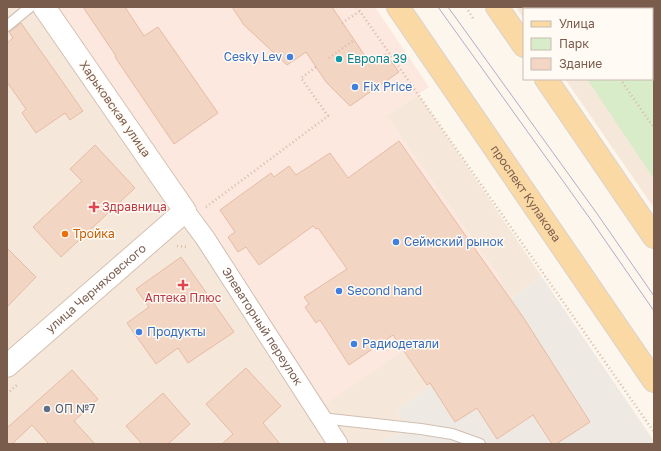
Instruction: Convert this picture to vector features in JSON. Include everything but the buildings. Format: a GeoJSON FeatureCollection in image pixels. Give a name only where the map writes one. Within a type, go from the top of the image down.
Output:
{"type":"FeatureCollection","features":[{"type":"Feature","properties":{"kind":"main road","name":"Харьковская улица"},"geometry":{"type":"LineString","coordinates":[[44,7],[185,211]]}},
{"type":"Feature","properties":{"kind":"main road","name":"проспект Кулакова"},"geometry":{"type":"LineString","coordinates":[[398,7],[654,380]]}},
{"type":"Feature","properties":{"kind":"main road"},"geometry":{"type":"LineString","coordinates":[[497,7],[523,45]]}},
{"type":"Feature","properties":{"kind":"main road"},"geometry":{"type":"LineString","coordinates":[[547,80],[654,237]]}},
{"type":"Feature","properties":{"kind":"main road","name":"улица Черняховского"},"geometry":{"type":"LineString","coordinates":[[7,366],[185,211]]}},
{"type":"Feature","properties":{"kind":"street","name":"Элеваторный переулок"},"geometry":{"type":"LineString","coordinates":[[185,211],[205,238],[338,444]]}},
{"type":"Feature","properties":{"kind":"lane"},"geometry":{"type":"LineString","coordinates":[[7,26],[30,7]]}},
{"type":"Feature","properties":{"kind":"lane"},"geometry":{"type":"LineString","coordinates":[[321,418],[421,429],[452,434],[480,444]]}},
{"type":"Feature","properties":{"kind":"path"},"geometry":{"type":"LineString","coordinates":[[357,7],[654,432]]}},
{"type":"Feature","properties":{"kind":"path"},"geometry":{"type":"LineString","coordinates":[[466,7],[474,20]]}},
{"type":"Feature","properties":{"kind":"path"},"geometry":{"type":"LineString","coordinates":[[342,23],[360,11]]}},
{"type":"Feature","properties":{"kind":"path"},"geometry":{"type":"LineString","coordinates":[[329,58],[354,40]]}},
{"type":"Feature","properties":{"kind":"path"},"geometry":{"type":"LineString","coordinates":[[207,214],[204,209],[328,116],[301,78],[316,67]]}},
{"type":"Feature","properties":{"kind":"path"},"geometry":{"type":"LineString","coordinates":[[621,80],[654,128]]}},
{"type":"Feature","properties":{"kind":"shaded area"},"geometry":{"type":"Polygon","coordinates":[[[7,7],[359,7],[542,277],[429,355],[445,377],[397,410],[409,430],[383,440],[385,444],[7,444],[7,7]]]}},
{"type":"Feature","properties":{"kind":"shaded area"},"geometry":{"type":"Polygon","coordinates":[[[58,7],[375,7],[429,87],[387,116],[503,282],[326,404],[58,7]]]}},
{"type":"Feature","properties":{"kind":"shaded area"},"geometry":{"type":"Polygon","coordinates":[[[516,7],[654,7],[654,208],[566,80],[653,80],[653,8],[523,8],[523,18],[516,7]]]}},
{"type":"Feature","properties":{"kind":"shaded area"},"geometry":{"type":"Polygon","coordinates":[[[542,277],[654,441],[654,444],[385,444],[382,440],[408,431],[397,410],[433,385],[429,356],[542,277]]]}},
{"type":"Feature","properties":{"kind":"green space"},"geometry":{"type":"Polygon","coordinates":[[[538,7],[627,8],[538,8],[538,7]]]}},
{"type":"Feature","properties":{"kind":"green space"},"geometry":{"type":"Polygon","coordinates":[[[653,62],[654,179],[588,80],[653,80],[653,62]]]}},
{"type":"Feature","properties":{"kind":"tram line"},"geometry":{"type":"LineString","coordinates":[[438,7],[591,220],[654,311]]}},
{"type":"Feature","properties":{"kind":"tram line"},"geometry":{"type":"LineString","coordinates":[[448,7],[598,215],[654,296]]}},
{"type":"Feature","properties":{"kind":"place","name":"Cesky Lev"},"geometry":{"type":"Point","coordinates":[290,57]}},
{"type":"Feature","properties":{"kind":"place","name":"Европа 39"},"geometry":{"type":"Point","coordinates":[339,59]}},
{"type":"Feature","properties":{"kind":"place","name":"Fix Price"},"geometry":{"type":"Point","coordinates":[355,87]}},
{"type":"Feature","properties":{"kind":"place","name":"Здравница"},"geometry":{"type":"Point","coordinates":[94,207]}},
{"type":"Feature","properties":{"kind":"place","name":"Тройка"},"geometry":{"type":"Point","coordinates":[65,234]}},
{"type":"Feature","properties":{"kind":"place","name":"Сеймский рынок"},"geometry":{"type":"Point","coordinates":[396,242]}},
{"type":"Feature","properties":{"kind":"place","name":"Аптека Плюс"},"geometry":{"type":"Point","coordinates":[183,285]}},
{"type":"Feature","properties":{"kind":"place","name":"Second hand"},"geometry":{"type":"Point","coordinates":[339,291]}},
{"type":"Feature","properties":{"kind":"place","name":"Продукты"},"geometry":{"type":"Point","coordinates":[139,332]}},
{"type":"Feature","properties":{"kind":"place","name":"Радиодетали"},"geometry":{"type":"Point","coordinates":[354,344]}},
{"type":"Feature","properties":{"kind":"place","name":"ОП №7"},"geometry":{"type":"Point","coordinates":[47,409]}}]}
